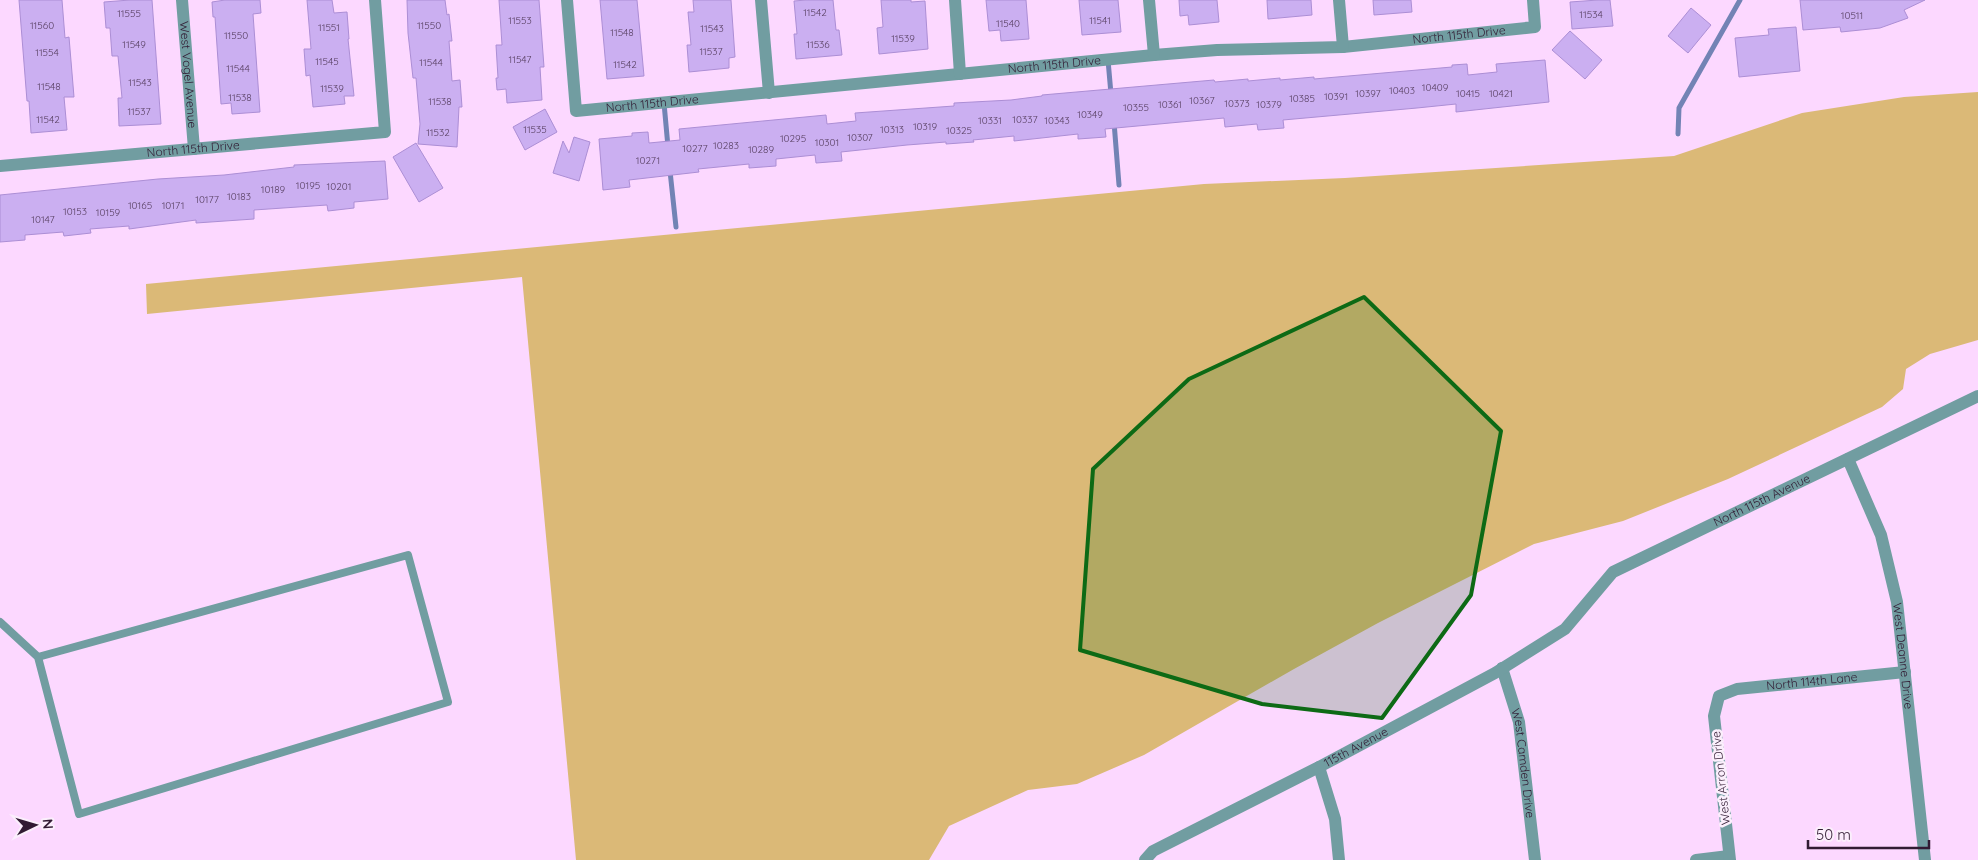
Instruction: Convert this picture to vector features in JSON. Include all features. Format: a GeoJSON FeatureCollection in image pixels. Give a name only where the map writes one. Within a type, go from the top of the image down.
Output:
{"type":"FeatureCollection","features":[{"type":"Feature","properties":{"kind":"street","name":"West Vogel Avenue"},"geometry":{"type":"LineString","coordinates":[[182,0],[194,149]]}},
{"type":"Feature","properties":{"kind":"street","name":"North 115th Drive"},"geometry":{"type":"LineString","coordinates":[[0,162],[194,149],[385,132],[375,0]]}},
{"type":"Feature","properties":{"kind":"street","name":"North 115th Drive"},"geometry":{"type":"LineString","coordinates":[[567,0],[576,111],[1154,55],[1217,50],[1343,47],[1535,27],[1533,0]]}},
{"type":"Feature","properties":{"kind":"street"},"geometry":{"type":"LineString","coordinates":[[761,0],[769,93]]}},
{"type":"Feature","properties":{"kind":"street"},"geometry":{"type":"LineString","coordinates":[[954,0],[960,74]]}},
{"type":"Feature","properties":{"kind":"street"},"geometry":{"type":"LineString","coordinates":[[1149,0],[1154,55]]}},
{"type":"Feature","properties":{"kind":"street"},"geometry":{"type":"LineString","coordinates":[[1339,0],[1343,47]]}},
{"type":"Feature","properties":{"kind":"street","name":"North 115th Avenue"},"geometry":{"type":"LineString","coordinates":[[1565,629],[1613,572],[1978,396]]}},
{"type":"Feature","properties":{"kind":"street","name":"West Deanne Drive"},"geometry":{"type":"LineString","coordinates":[[1848,459],[1881,535],[1897,602],[1925,860]]}},
{"type":"Feature","properties":{"kind":"street","name":"115th Avenue"},"geometry":{"type":"LineString","coordinates":[[1145,860],[1153,852],[1319,767],[1502,668],[1565,629]]}},
{"type":"Feature","properties":{"kind":"street","name":"West Camden Drive"},"geometry":{"type":"LineString","coordinates":[[1502,668],[1519,722],[1535,860]]}},
{"type":"Feature","properties":{"kind":"street","name":"North 114th Lane"},"geometry":{"type":"LineString","coordinates":[[1719,696],[1737,689],[1905,672]]}},
{"type":"Feature","properties":{"kind":"street","name":"West Arron Drive"},"geometry":{"type":"LineString","coordinates":[[1719,696],[1714,716],[1730,858]]}},
{"type":"Feature","properties":{"kind":"street"},"geometry":{"type":"LineString","coordinates":[[1319,767],[1335,819],[1339,860]]}},
{"type":"Feature","properties":{"kind":"street"},"geometry":{"type":"LineString","coordinates":[[1696,860],[1730,858]]}},
{"type":"Feature","properties":{"kind":"lane"},"geometry":{"type":"LineString","coordinates":[[0,622],[38,657],[79,814],[448,702],[408,555],[38,657]]}},
{"type":"Feature","properties":{"kind":"highlighted area"},"geometry":{"type":"Polygon","coordinates":[[[1364,297],[1501,431],[1471,595],[1382,718],[1262,704],[1080,650],[1093,469],[1189,379],[1364,297]]]}},
{"type":"Feature","properties":{"kind":"shaded area"},"geometry":{"type":"Polygon","coordinates":[[[1978,92],[1978,340],[1930,354],[1906,369],[1903,389],[1882,407],[1728,479],[1623,521],[1534,544],[1378,623],[1144,755],[1077,784],[1028,790],[949,826],[929,860],[576,860],[522,277],[147,314],[146,284],[1204,184],[1345,178],[1674,156],[1802,113],[1904,97],[1978,92]]]}},
{"type":"Feature","properties":{"kind":"building"},"geometry":{"type":"Polygon","coordinates":[[[19,0],[62,0],[65,38],[69,37],[74,97],[64,97],[67,130],[31,133],[19,0]]]}},
{"type":"Feature","properties":{"kind":"building"},"geometry":{"type":"Polygon","coordinates":[[[152,0],[161,124],[119,126],[118,98],[122,98],[118,56],[112,56],[110,28],[106,28],[104,2],[152,0]]]}},
{"type":"Feature","properties":{"kind":"building"},"geometry":{"type":"Polygon","coordinates":[[[260,0],[261,13],[253,14],[260,112],[232,114],[231,103],[221,104],[215,17],[213,17],[212,2],[260,0]]]}},
{"type":"Feature","properties":{"kind":"building"},"geometry":{"type":"Polygon","coordinates":[[[307,0],[332,0],[334,13],[347,12],[354,96],[344,96],[345,104],[313,107],[310,75],[306,76],[304,49],[311,49],[307,0]]]}},
{"type":"Feature","properties":{"kind":"building"},"geometry":{"type":"Polygon","coordinates":[[[407,0],[445,0],[447,15],[449,14],[452,41],[449,41],[452,81],[460,80],[462,107],[459,107],[457,147],[418,144],[420,124],[416,78],[413,78],[408,33],[407,0]]]}},
{"type":"Feature","properties":{"kind":"building"},"geometry":{"type":"Polygon","coordinates":[[[499,0],[539,0],[544,67],[540,67],[542,100],[507,103],[506,89],[497,90],[496,45],[502,45],[499,0]]]}},
{"type":"Feature","properties":{"kind":"building"},"geometry":{"type":"Polygon","coordinates":[[[600,0],[637,0],[644,76],[607,79],[600,0]]]}},
{"type":"Feature","properties":{"kind":"building"},"geometry":{"type":"Polygon","coordinates":[[[693,0],[731,0],[735,57],[729,58],[729,68],[689,72],[687,45],[691,45],[688,12],[694,12],[693,0]]]}},
{"type":"Feature","properties":{"kind":"building"},"geometry":{"type":"Polygon","coordinates":[[[833,0],[836,30],[839,30],[842,55],[796,59],[794,34],[797,34],[794,1],[833,0]]]}},
{"type":"Feature","properties":{"kind":"building"},"geometry":{"type":"Polygon","coordinates":[[[881,0],[925,1],[928,49],[879,54],[877,28],[883,27],[881,0]]]}},
{"type":"Feature","properties":{"kind":"building"},"geometry":{"type":"Polygon","coordinates":[[[986,0],[1026,0],[1029,39],[1001,41],[1000,30],[989,31],[986,0]]]}},
{"type":"Feature","properties":{"kind":"building"},"geometry":{"type":"Polygon","coordinates":[[[1079,0],[1118,0],[1121,32],[1082,35],[1079,0]]]}},
{"type":"Feature","properties":{"kind":"building"},"geometry":{"type":"Polygon","coordinates":[[[1179,0],[1217,0],[1219,22],[1189,25],[1188,15],[1180,16],[1179,0]]]}},
{"type":"Feature","properties":{"kind":"building"},"geometry":{"type":"Polygon","coordinates":[[[1267,0],[1311,0],[1312,15],[1268,19],[1267,0]]]}},
{"type":"Feature","properties":{"kind":"building"},"geometry":{"type":"Polygon","coordinates":[[[1373,0],[1411,0],[1412,12],[1374,15],[1373,0]]]}},
{"type":"Feature","properties":{"kind":"building"},"geometry":{"type":"Polygon","coordinates":[[[1610,0],[1613,26],[1572,29],[1570,2],[1610,0]]]}},
{"type":"Feature","properties":{"kind":"building"},"geometry":{"type":"Polygon","coordinates":[[[1800,0],[1925,0],[1904,10],[1908,18],[1880,28],[1841,32],[1840,27],[1803,30],[1800,0]]]}},
{"type":"Feature","properties":{"kind":"building"},"geometry":{"type":"Polygon","coordinates":[[[1691,8],[1711,25],[1688,53],[1668,36],[1691,8]]]}},
{"type":"Feature","properties":{"kind":"building"},"geometry":{"type":"Polygon","coordinates":[[[1796,27],[1800,71],[1739,77],[1735,38],[1769,35],[1768,29],[1796,27]]]}},
{"type":"Feature","properties":{"kind":"building"},"geometry":{"type":"Polygon","coordinates":[[[1570,31],[1602,60],[1585,79],[1552,50],[1570,31]]]}},
{"type":"Feature","properties":{"kind":"building"},"geometry":{"type":"Polygon","coordinates":[[[1545,60],[1549,102],[1456,112],[1456,104],[1283,120],[1284,128],[1258,130],[1257,124],[1225,127],[1224,118],[1105,129],[1106,137],[1078,139],[1078,134],[1014,141],[1014,136],[973,140],[974,142],[907,145],[841,152],[842,161],[816,163],[815,155],[776,159],[776,166],[749,168],[749,164],[698,169],[699,172],[629,180],[630,187],[603,190],[599,139],[632,136],[632,133],[648,132],[649,143],[680,140],[679,129],[826,115],[827,124],[856,121],[855,113],[954,106],[954,103],[1011,100],[1042,95],[1214,80],[1215,82],[1280,78],[1280,80],[1314,77],[1314,79],[1452,67],[1452,65],[1467,64],[1468,75],[1497,72],[1496,64],[1545,60]]]}},
{"type":"Feature","properties":{"kind":"building"},"geometry":{"type":"Polygon","coordinates":[[[545,109],[557,132],[525,150],[513,127],[545,109]]]}},
{"type":"Feature","properties":{"kind":"building"},"geometry":{"type":"Polygon","coordinates":[[[574,137],[590,142],[579,181],[553,173],[563,141],[569,153],[574,137]]]}},
{"type":"Feature","properties":{"kind":"building"},"geometry":{"type":"Polygon","coordinates":[[[416,143],[443,188],[419,202],[393,157],[416,143]]]}},
{"type":"Feature","properties":{"kind":"building"},"geometry":{"type":"Polygon","coordinates":[[[385,161],[388,199],[354,202],[354,208],[328,211],[327,205],[254,210],[254,219],[196,223],[196,220],[129,229],[129,226],[90,229],[91,233],[64,236],[63,232],[25,235],[25,240],[0,242],[0,195],[158,179],[224,175],[294,167],[294,165],[385,161]]]}},
{"type":"Feature","properties":{"kind":"waterway"},"geometry":{"type":"LineString","coordinates":[[1678,134],[1679,108],[1740,0]]}},
{"type":"Feature","properties":{"kind":"waterway"},"geometry":{"type":"LineString","coordinates":[[1108,60],[1111,94]]}},
{"type":"Feature","properties":{"kind":"waterway"},"geometry":{"type":"LineString","coordinates":[[664,103],[668,147]]}},
{"type":"Feature","properties":{"kind":"waterway"},"geometry":{"type":"LineString","coordinates":[[1114,122],[1119,185]]}},
{"type":"Feature","properties":{"kind":"waterway"},"geometry":{"type":"LineString","coordinates":[[670,171],[676,227]]}}]}
